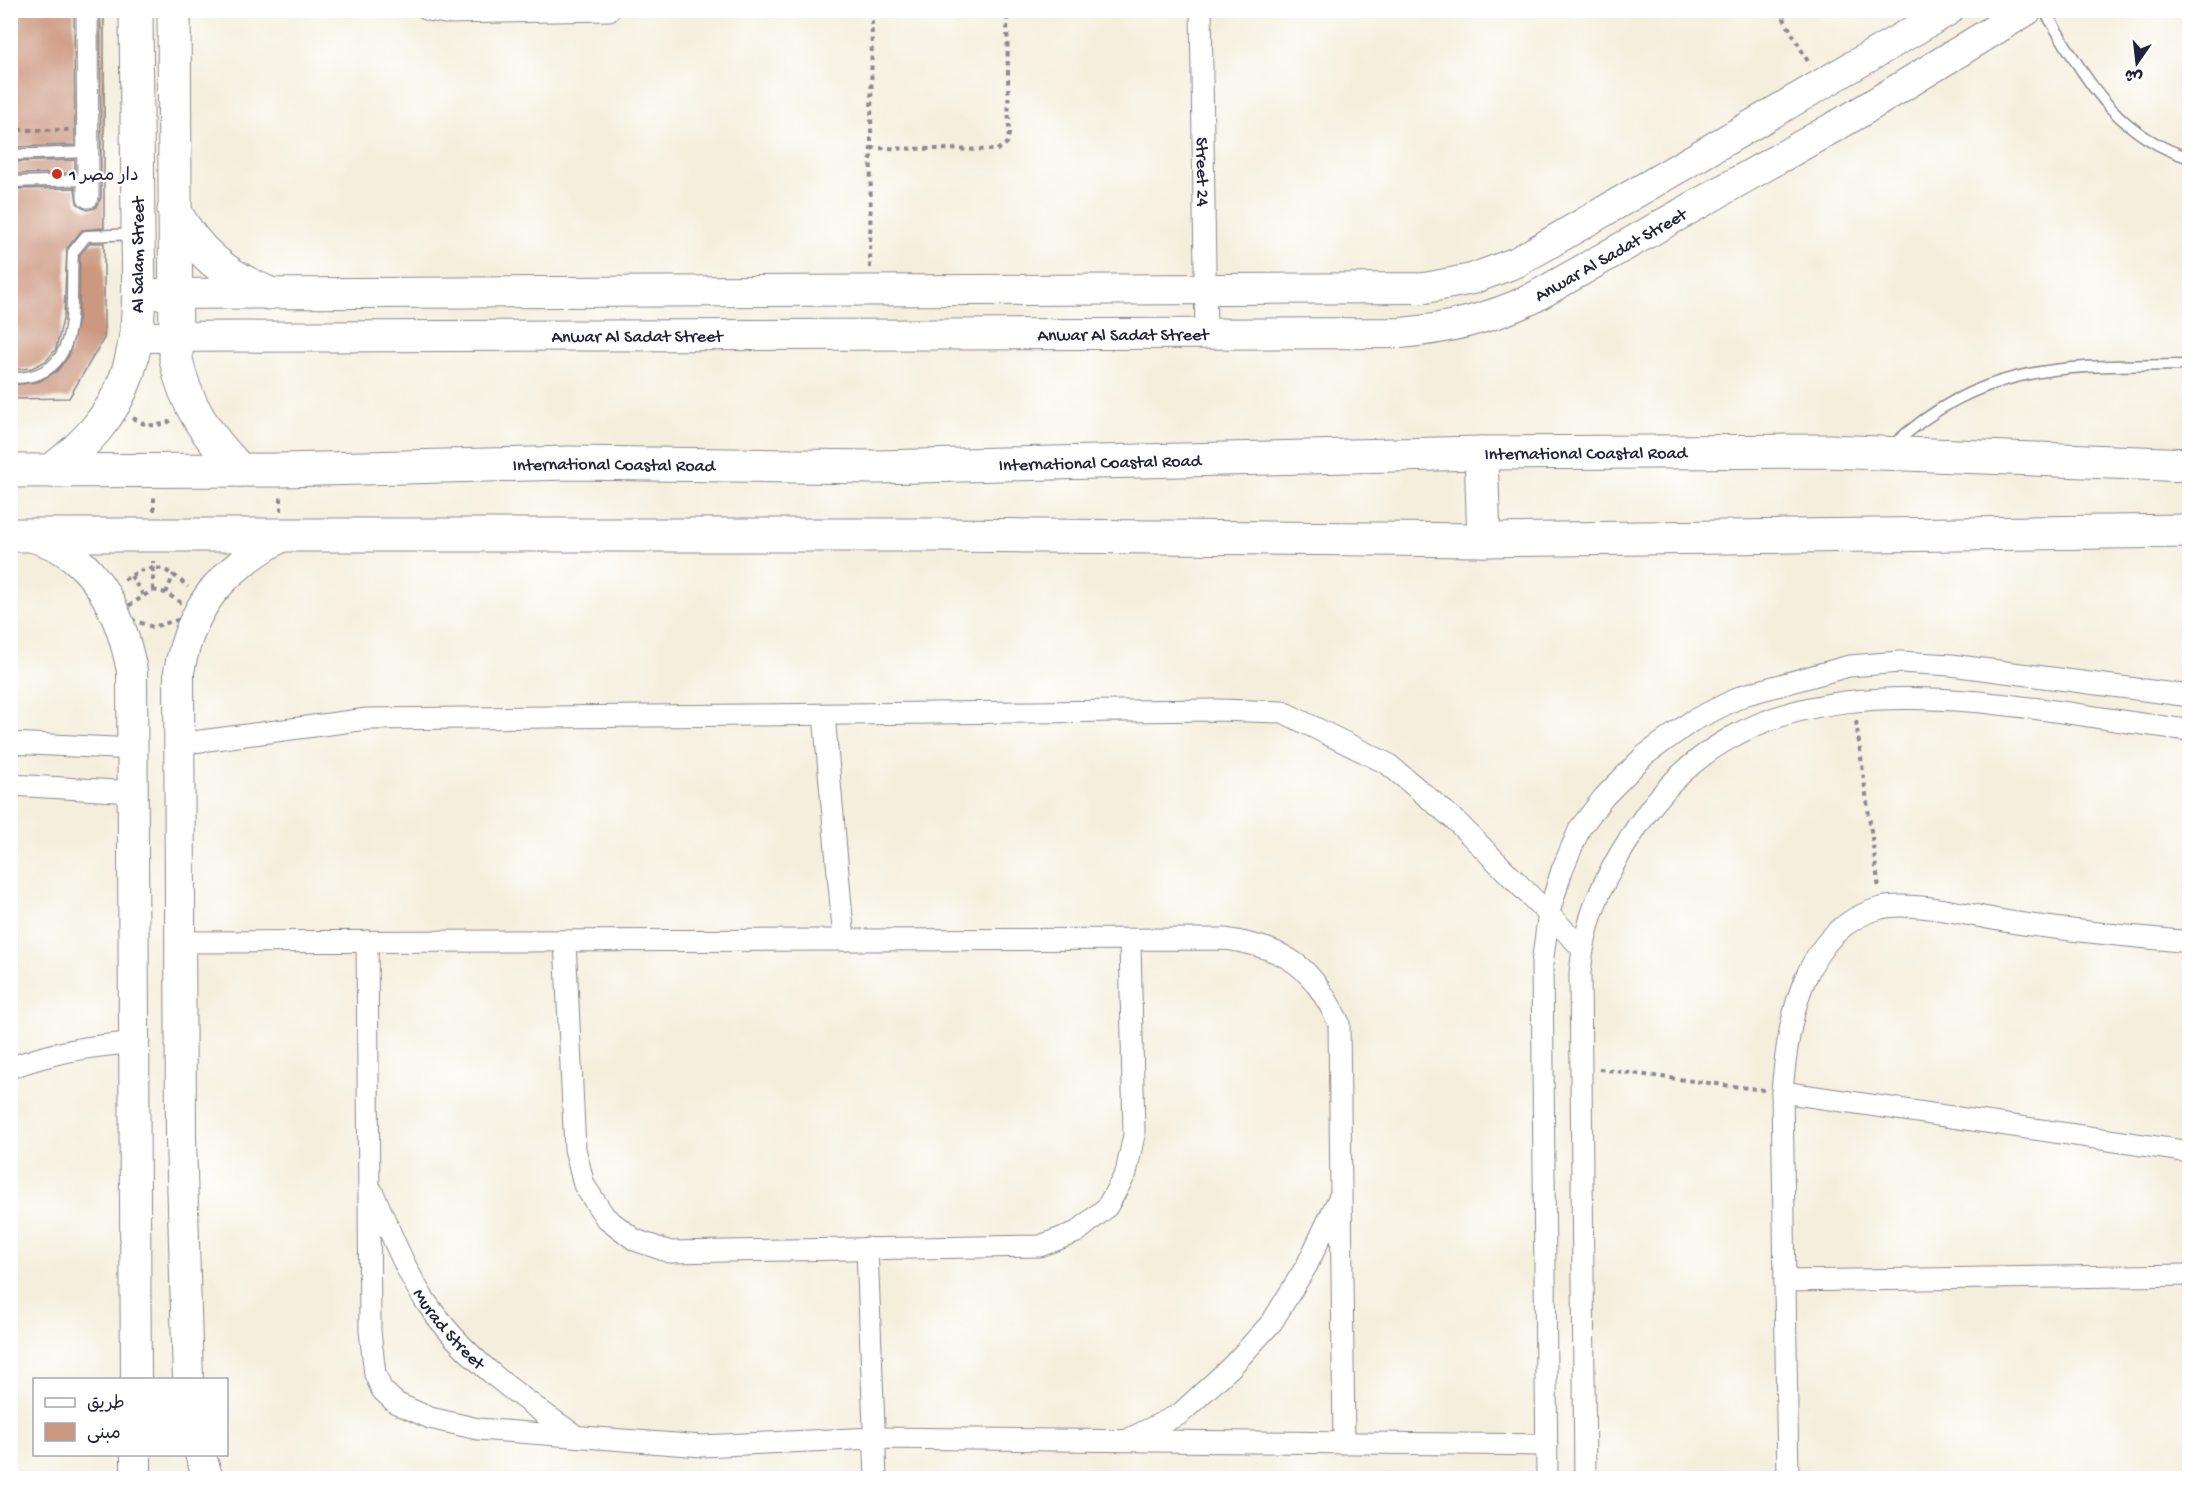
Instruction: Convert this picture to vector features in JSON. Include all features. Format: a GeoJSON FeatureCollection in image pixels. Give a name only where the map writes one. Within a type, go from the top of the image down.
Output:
{"type":"FeatureCollection","features":[{"type":"Feature","properties":{"kind":"main road","name":"Al Salam Street"},"geometry":{"type":"LineString","coordinates":[[51,471],[83,444],[114,404],[127,376],[136,337],[138,234],[136,10]]}},
{"type":"Feature","properties":{"kind":"main road","name":"Al Salam Street"},"geometry":{"type":"LineString","coordinates":[[174,10],[174,294],[175,337],[180,380],[194,411],[210,438],[240,470]]}},
{"type":"Feature","properties":{"kind":"main road"},"geometry":{"type":"LineString","coordinates":[[138,294],[1401,290],[1472,279],[1538,251],[1949,10]]}},
{"type":"Feature","properties":{"kind":"main road","name":"Anwar Al Sadat Street"},"geometry":{"type":"LineString","coordinates":[[136,337],[1401,333],[1437,329],[1481,320],[1531,299],[1857,114],[2027,10]]}},
{"type":"Feature","properties":{"kind":"main road"},"geometry":{"type":"LineString","coordinates":[[1827,80],[1857,114]]}},
{"type":"Feature","properties":{"kind":"main road"},"geometry":{"type":"LineString","coordinates":[[174,210],[191,238],[212,261],[230,275],[268,293]]}},
{"type":"Feature","properties":{"kind":"main road"},"geometry":{"type":"LineString","coordinates":[[680,292],[682,336]]}},
{"type":"Feature","properties":{"kind":"main road","name":"International Coastal Road"},"geometry":{"type":"LineString","coordinates":[[10,471],[281,470],[569,463],[900,466],[1481,453],[1885,452],[2190,465]]}},
{"type":"Feature","properties":{"kind":"main road"},"geometry":{"type":"LineString","coordinates":[[1481,453],[1484,540]]}},
{"type":"Feature","properties":{"kind":"main road"},"geometry":{"type":"LineString","coordinates":[[19,535],[281,537],[651,534],[1484,540],[2190,531]]}},
{"type":"Feature","properties":{"kind":"main road"},"geometry":{"type":"LineString","coordinates":[[19,535],[59,547],[76,561],[110,604],[132,671],[135,749],[136,1378]]}},
{"type":"Feature","properties":{"kind":"main road"},"geometry":{"type":"LineString","coordinates":[[188,1378],[182,1139],[179,672],[183,650],[201,608],[228,572],[281,537]]}},
{"type":"Feature","properties":{"kind":"main road"},"geometry":{"type":"LineString","coordinates":[[136,1456],[136,1479]]}},
{"type":"Feature","properties":{"kind":"main road"},"geometry":{"type":"LineString","coordinates":[[200,1456],[208,1479]]}},
{"type":"Feature","properties":{"kind":"street"},"geometry":{"type":"LineString","coordinates":[[87,10],[88,189]]}},
{"type":"Feature","properties":{"kind":"street"},"geometry":{"type":"LineString","coordinates":[[428,10],[445,13],[609,10]]}},
{"type":"Feature","properties":{"kind":"street","name":"Street 24"},"geometry":{"type":"LineString","coordinates":[[1201,10],[1206,334]]}},
{"type":"Feature","properties":{"kind":"street"},"geometry":{"type":"LineString","coordinates":[[1547,1479],[1542,964],[1549,912],[1562,870],[1580,828],[1604,797],[1645,755],[1692,721],[1744,695],[1849,666],[1900,662],[1951,665],[2190,696]]}},
{"type":"Feature","properties":{"kind":"street"},"geometry":{"type":"LineString","coordinates":[[1585,1479],[1582,948],[1595,899],[1623,848],[1649,809],[1681,774],[1718,745],[1760,723],[1805,708],[1852,699],[1900,697],[1948,699],[2190,730]]}},
{"type":"Feature","properties":{"kind":"street"},"geometry":{"type":"LineString","coordinates":[[178,744],[367,719],[1217,710],[1283,712],[1388,764],[1455,821],[1549,912],[1582,948]]}},
{"type":"Feature","properties":{"kind":"street"},"geometry":{"type":"LineString","coordinates":[[824,715],[844,940]]}},
{"type":"Feature","properties":{"kind":"street"},"geometry":{"type":"LineString","coordinates":[[10,743],[135,749]]}},
{"type":"Feature","properties":{"kind":"street"},"geometry":{"type":"LineString","coordinates":[[10,784],[135,792]]}},
{"type":"Feature","properties":{"kind":"street"},"geometry":{"type":"LineString","coordinates":[[1788,1479],[1782,1092],[1787,1039],[1799,994],[1818,953],[1846,925],[1881,908],[1920,908],[2033,926],[2190,942]]}},
{"type":"Feature","properties":{"kind":"street"},"geometry":{"type":"LineString","coordinates":[[180,942],[1226,939],[1263,945],[1296,963],[1322,989],[1339,1023],[1344,1443]]}},
{"type":"Feature","properties":{"kind":"street"},"geometry":{"type":"LineString","coordinates":[[565,941],[575,1149],[584,1185],[605,1217],[634,1240],[670,1252],[1040,1246],[1077,1232],[1107,1207],[1126,1173],[1134,1135],[1130,940]]}},
{"type":"Feature","properties":{"kind":"street"},"geometry":{"type":"LineString","coordinates":[[367,941],[370,1331],[375,1374],[382,1390],[396,1403],[430,1418],[478,1429],[702,1446],[875,1438],[1547,1445]]}},
{"type":"Feature","properties":{"kind":"street"},"geometry":{"type":"LineString","coordinates":[[10,1068],[51,1053],[93,1045],[135,1043]]}},
{"type":"Feature","properties":{"kind":"street"},"geometry":{"type":"LineString","coordinates":[[1782,1092],[2190,1152]]}},
{"type":"Feature","properties":{"kind":"street","name":"Murad Street"},"geometry":{"type":"LineString","coordinates":[[368,1182],[426,1302],[471,1356],[522,1399],[578,1437]]}},
{"type":"Feature","properties":{"kind":"street"},"geometry":{"type":"LineString","coordinates":[[1126,1441],[1180,1414],[1231,1367],[1272,1322],[1307,1265],[1342,1193]]}},
{"type":"Feature","properties":{"kind":"street"},"geometry":{"type":"LineString","coordinates":[[867,1248],[876,1479]]}},
{"type":"Feature","properties":{"kind":"street"},"geometry":{"type":"LineString","coordinates":[[1785,1281],[2190,1275]]}},
{"type":"Feature","properties":{"kind":"lane"},"geometry":{"type":"LineString","coordinates":[[2044,10],[2110,110],[2146,139],[2190,158]]}},
{"type":"Feature","properties":{"kind":"lane"},"geometry":{"type":"LineString","coordinates":[[10,155],[88,153]]}},
{"type":"Feature","properties":{"kind":"lane"},"geometry":{"type":"LineString","coordinates":[[10,182],[88,189]]}},
{"type":"Feature","properties":{"kind":"lane"},"geometry":{"type":"LineString","coordinates":[[10,378],[31,378],[40,374],[63,356],[68,339],[72,252],[76,245],[86,236],[138,234]]}},
{"type":"Feature","properties":{"kind":"lane"},"geometry":{"type":"LineString","coordinates":[[1885,452],[1933,412],[1959,396],[2018,374],[2059,368],[2190,365]]}},
{"type":"Feature","properties":{"kind":"path"},"geometry":{"type":"LineString","coordinates":[[869,291],[872,10]]}},
{"type":"Feature","properties":{"kind":"path"},"geometry":{"type":"LineString","coordinates":[[871,148],[997,150],[1007,143],[1009,134],[1007,16],[1002,10]]}},
{"type":"Feature","properties":{"kind":"path"},"geometry":{"type":"LineString","coordinates":[[1779,10],[1827,80]]}},
{"type":"Feature","properties":{"kind":"path"},"geometry":{"type":"LineString","coordinates":[[10,130],[88,130]]}},
{"type":"Feature","properties":{"kind":"path"},"geometry":{"type":"LineString","coordinates":[[114,404],[146,425],[157,426],[194,411]]}},
{"type":"Feature","properties":{"kind":"path"},"geometry":{"type":"LineString","coordinates":[[281,470],[281,537]]}},
{"type":"Feature","properties":{"kind":"path"},"geometry":{"type":"LineString","coordinates":[[110,604],[131,576],[153,567],[174,574],[201,608]]}},
{"type":"Feature","properties":{"kind":"path"},"geometry":{"type":"LineString","coordinates":[[166,593],[174,574]]}},
{"type":"Feature","properties":{"kind":"path"},"geometry":{"type":"LineString","coordinates":[[131,576],[142,595]]}},
{"type":"Feature","properties":{"kind":"path"},"geometry":{"type":"LineString","coordinates":[[110,604],[153,590],[201,608]]}},
{"type":"Feature","properties":{"kind":"path"},"geometry":{"type":"LineString","coordinates":[[110,604],[153,627],[201,608]]}},
{"type":"Feature","properties":{"kind":"path"},"geometry":{"type":"LineString","coordinates":[[1852,699],[1881,908]]}},
{"type":"Feature","properties":{"kind":"path"},"geometry":{"type":"LineString","coordinates":[[1581,1067],[1782,1092]]}},
{"type":"Feature","properties":{"kind":"building"},"geometry":{"type":"Polygon","coordinates":[[[10,10],[74,10],[75,145],[10,147],[10,10]]]}},
{"type":"Feature","properties":{"kind":"building"},"geometry":{"type":"Polygon","coordinates":[[[100,10],[104,10],[104,228],[82,230],[67,248],[64,315],[56,349],[46,361],[32,368],[10,370],[10,189],[75,188],[77,203],[87,210],[95,208],[101,198],[100,10]]]}},
{"type":"Feature","properties":{"kind":"building"},"geometry":{"type":"Polygon","coordinates":[[[75,160],[75,173],[10,174],[10,162],[75,160]]]}},
{"type":"Feature","properties":{"kind":"building"},"geometry":{"type":"Polygon","coordinates":[[[90,243],[104,243],[104,338],[69,398],[10,399],[10,385],[38,382],[57,371],[69,356],[79,316],[80,255],[90,243]]]}},
{"type":"Feature","properties":{"kind":"place","name":"دار مصر 1"},"geometry":{"type":"Point","coordinates":[57,174]}}]}
